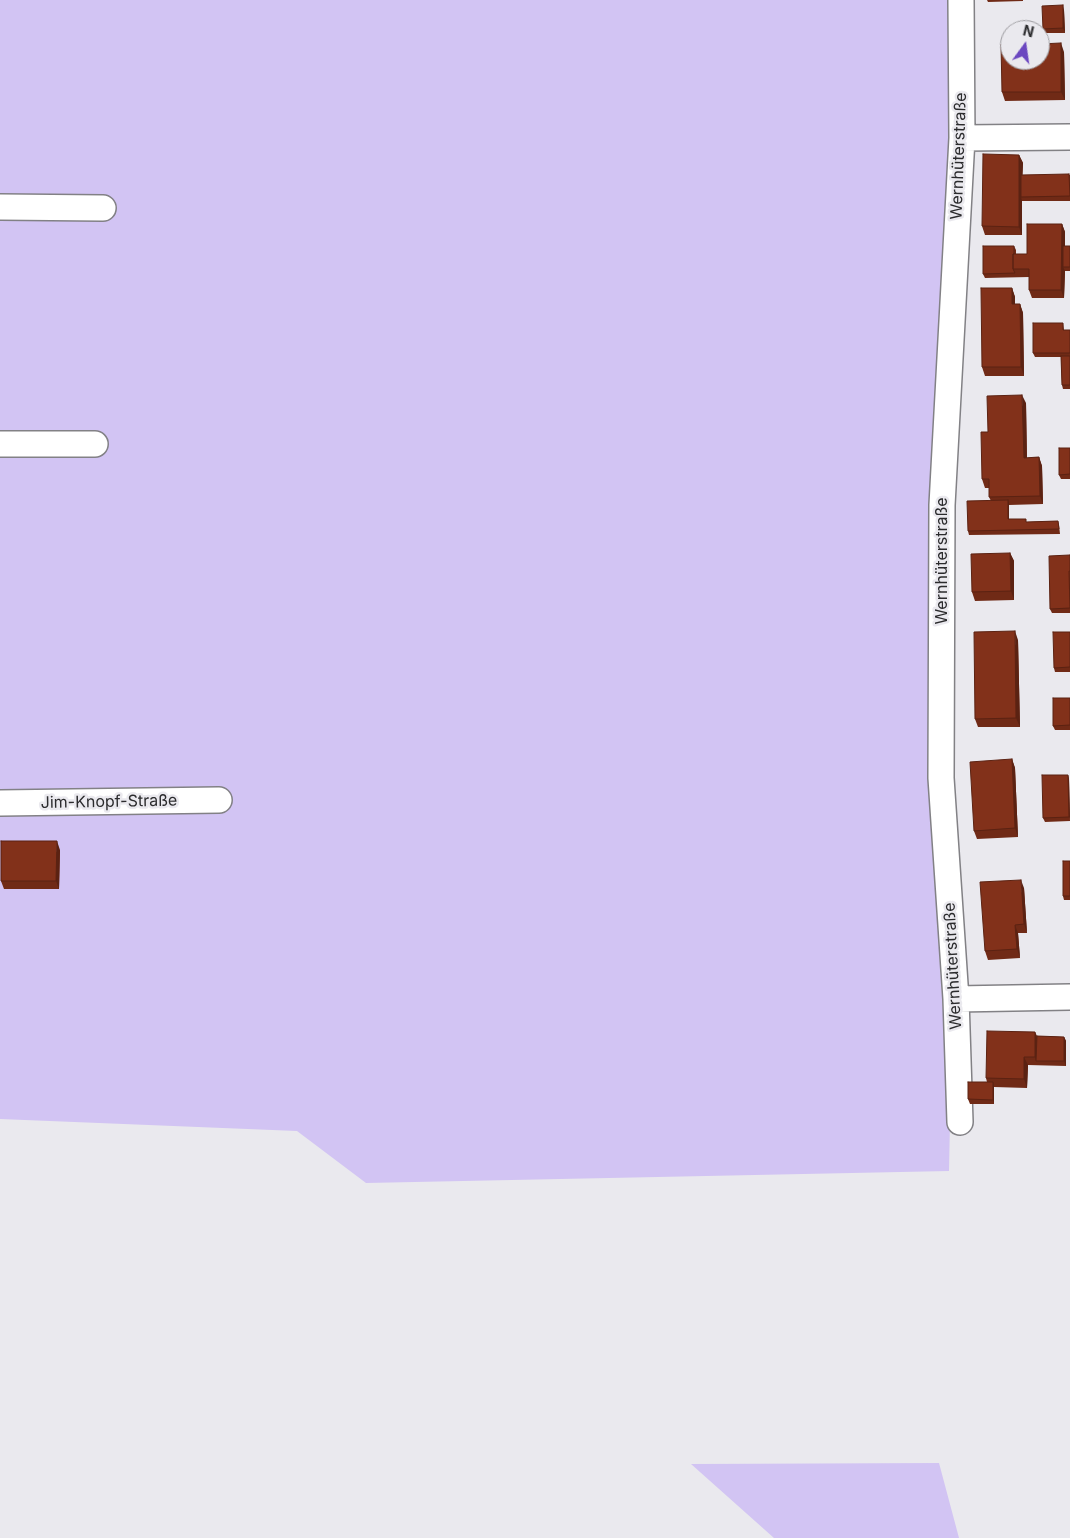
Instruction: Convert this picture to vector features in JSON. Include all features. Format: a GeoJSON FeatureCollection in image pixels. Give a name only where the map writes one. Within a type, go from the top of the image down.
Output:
{"type":"FeatureCollection","features":[{"type":"Feature","properties":{"kind":"street","name":"Wernhüterstraße"},"geometry":{"type":"LineString","coordinates":[[960,1122],[956,999],[941,778],[942,505],[962,138],[961,0]]}},
{"type":"Feature","properties":{"kind":"street"},"geometry":{"type":"LineString","coordinates":[[962,138],[1070,137]]}},
{"type":"Feature","properties":{"kind":"street"},"geometry":{"type":"LineString","coordinates":[[0,207],[103,208]]}},
{"type":"Feature","properties":{"kind":"street"},"geometry":{"type":"LineString","coordinates":[[0,444],[95,444]]}},
{"type":"Feature","properties":{"kind":"street","name":"Jim-Knopf-Straße"},"geometry":{"type":"LineString","coordinates":[[0,803],[219,800]]}},
{"type":"Feature","properties":{"kind":"street"},"geometry":{"type":"LineString","coordinates":[[956,999],[1070,997]]}},
{"type":"Feature","properties":{"kind":"shaded area"},"geometry":{"type":"Polygon","coordinates":[[[0,0],[949,0],[951,138],[929,549],[928,774],[950,1122],[949,1171],[366,1183],[297,1131],[0,1119],[0,0]]]}},
{"type":"Feature","properties":{"kind":"shaded area"},"geometry":{"type":"Polygon","coordinates":[[[939,1463],[959,1538],[774,1538],[691,1464],[939,1463]]]}},
{"type":"Feature","properties":{"kind":"building"},"geometry":{"type":"Polygon","coordinates":[[[1063,5],[1063,28],[1050,29],[1050,20],[1043,20],[1042,6],[1063,5]]]}},
{"type":"Feature","properties":{"kind":"building"},"geometry":{"type":"Polygon","coordinates":[[[1061,43],[1061,92],[1002,92],[1002,70],[1050,70],[1050,44],[1061,43]]]}},
{"type":"Feature","properties":{"kind":"building"},"geometry":{"type":"Polygon","coordinates":[[[983,154],[1019,155],[1019,227],[982,226],[983,154]]]}},
{"type":"Feature","properties":{"kind":"building"},"geometry":{"type":"Polygon","coordinates":[[[1069,174],[1070,196],[1021,197],[1021,175],[1069,174]]]}},
{"type":"Feature","properties":{"kind":"building"},"geometry":{"type":"Polygon","coordinates":[[[1027,224],[1062,224],[1061,290],[1029,290],[1029,269],[1013,269],[1013,254],[1027,254],[1027,224]]]}},
{"type":"Feature","properties":{"kind":"building"},"geometry":{"type":"Polygon","coordinates":[[[983,246],[1014,246],[1013,269],[1015,273],[983,274],[983,246]]]}},
{"type":"Feature","properties":{"kind":"building"},"geometry":{"type":"Polygon","coordinates":[[[1063,246],[1070,246],[1070,267],[1063,267],[1063,246]]]}},
{"type":"Feature","properties":{"kind":"building"},"geometry":{"type":"Polygon","coordinates":[[[981,288],[1012,288],[1012,304],[1020,304],[1021,367],[982,367],[981,288]]]}},
{"type":"Feature","properties":{"kind":"building"},"geometry":{"type":"Polygon","coordinates":[[[1033,323],[1063,323],[1063,330],[1070,330],[1070,353],[1033,353],[1033,323]]]}},
{"type":"Feature","properties":{"kind":"building"},"geometry":{"type":"Polygon","coordinates":[[[1061,356],[1070,356],[1070,385],[1062,385],[1061,356]]]}},
{"type":"Feature","properties":{"kind":"building"},"geometry":{"type":"Polygon","coordinates":[[[1022,395],[1024,458],[1039,457],[1040,496],[989,497],[989,479],[982,479],[981,432],[988,432],[987,396],[1022,395]]]}},
{"type":"Feature","properties":{"kind":"building"},"geometry":{"type":"Polygon","coordinates":[[[1059,448],[1070,448],[1070,474],[1059,475],[1059,448]]]}},
{"type":"Feature","properties":{"kind":"building"},"geometry":{"type":"Polygon","coordinates":[[[1008,500],[1008,519],[1026,519],[1026,522],[1058,521],[1059,529],[968,531],[967,501],[1008,500]]]}},
{"type":"Feature","properties":{"kind":"building"},"geometry":{"type":"Polygon","coordinates":[[[1010,553],[1011,591],[972,592],[971,554],[1010,553]]]}},
{"type":"Feature","properties":{"kind":"building"},"geometry":{"type":"Polygon","coordinates":[[[1070,555],[1070,608],[1050,609],[1049,556],[1070,555]]]}},
{"type":"Feature","properties":{"kind":"building"},"geometry":{"type":"Polygon","coordinates":[[[1015,631],[1016,718],[975,719],[974,632],[1015,631]]]}},
{"type":"Feature","properties":{"kind":"building"},"geometry":{"type":"Polygon","coordinates":[[[1053,632],[1070,632],[1070,667],[1054,668],[1053,632]]]}},
{"type":"Feature","properties":{"kind":"building"},"geometry":{"type":"Polygon","coordinates":[[[1053,698],[1070,698],[1070,725],[1053,726],[1053,698]]]}},
{"type":"Feature","properties":{"kind":"building"},"geometry":{"type":"Polygon","coordinates":[[[1012,759],[1015,828],[974,831],[970,762],[1012,759]]]}},
{"type":"Feature","properties":{"kind":"building"},"geometry":{"type":"Polygon","coordinates":[[[1042,775],[1068,775],[1069,817],[1043,818],[1042,775]]]}},
{"type":"Feature","properties":{"kind":"building"},"geometry":{"type":"Polygon","coordinates":[[[1,841],[57,841],[56,881],[1,881],[1,841]]]}},
{"type":"Feature","properties":{"kind":"building"},"geometry":{"type":"Polygon","coordinates":[[[1063,861],[1070,861],[1070,896],[1063,896],[1063,861]]]}},
{"type":"Feature","properties":{"kind":"building"},"geometry":{"type":"Polygon","coordinates":[[[1021,880],[1024,924],[1015,925],[1017,949],[985,951],[980,882],[1021,880]]]}},
{"type":"Feature","properties":{"kind":"building"},"geometry":{"type":"Polygon","coordinates":[[[987,1031],[1035,1032],[1035,1057],[1024,1057],[1024,1079],[986,1078],[987,1031]]]}},
{"type":"Feature","properties":{"kind":"building"},"geometry":{"type":"Polygon","coordinates":[[[1037,1036],[1064,1037],[1064,1061],[1036,1061],[1037,1036]]]}},
{"type":"Feature","properties":{"kind":"building"},"geometry":{"type":"Polygon","coordinates":[[[968,1082],[993,1082],[993,1100],[968,1099],[968,1082]]]}}]}
